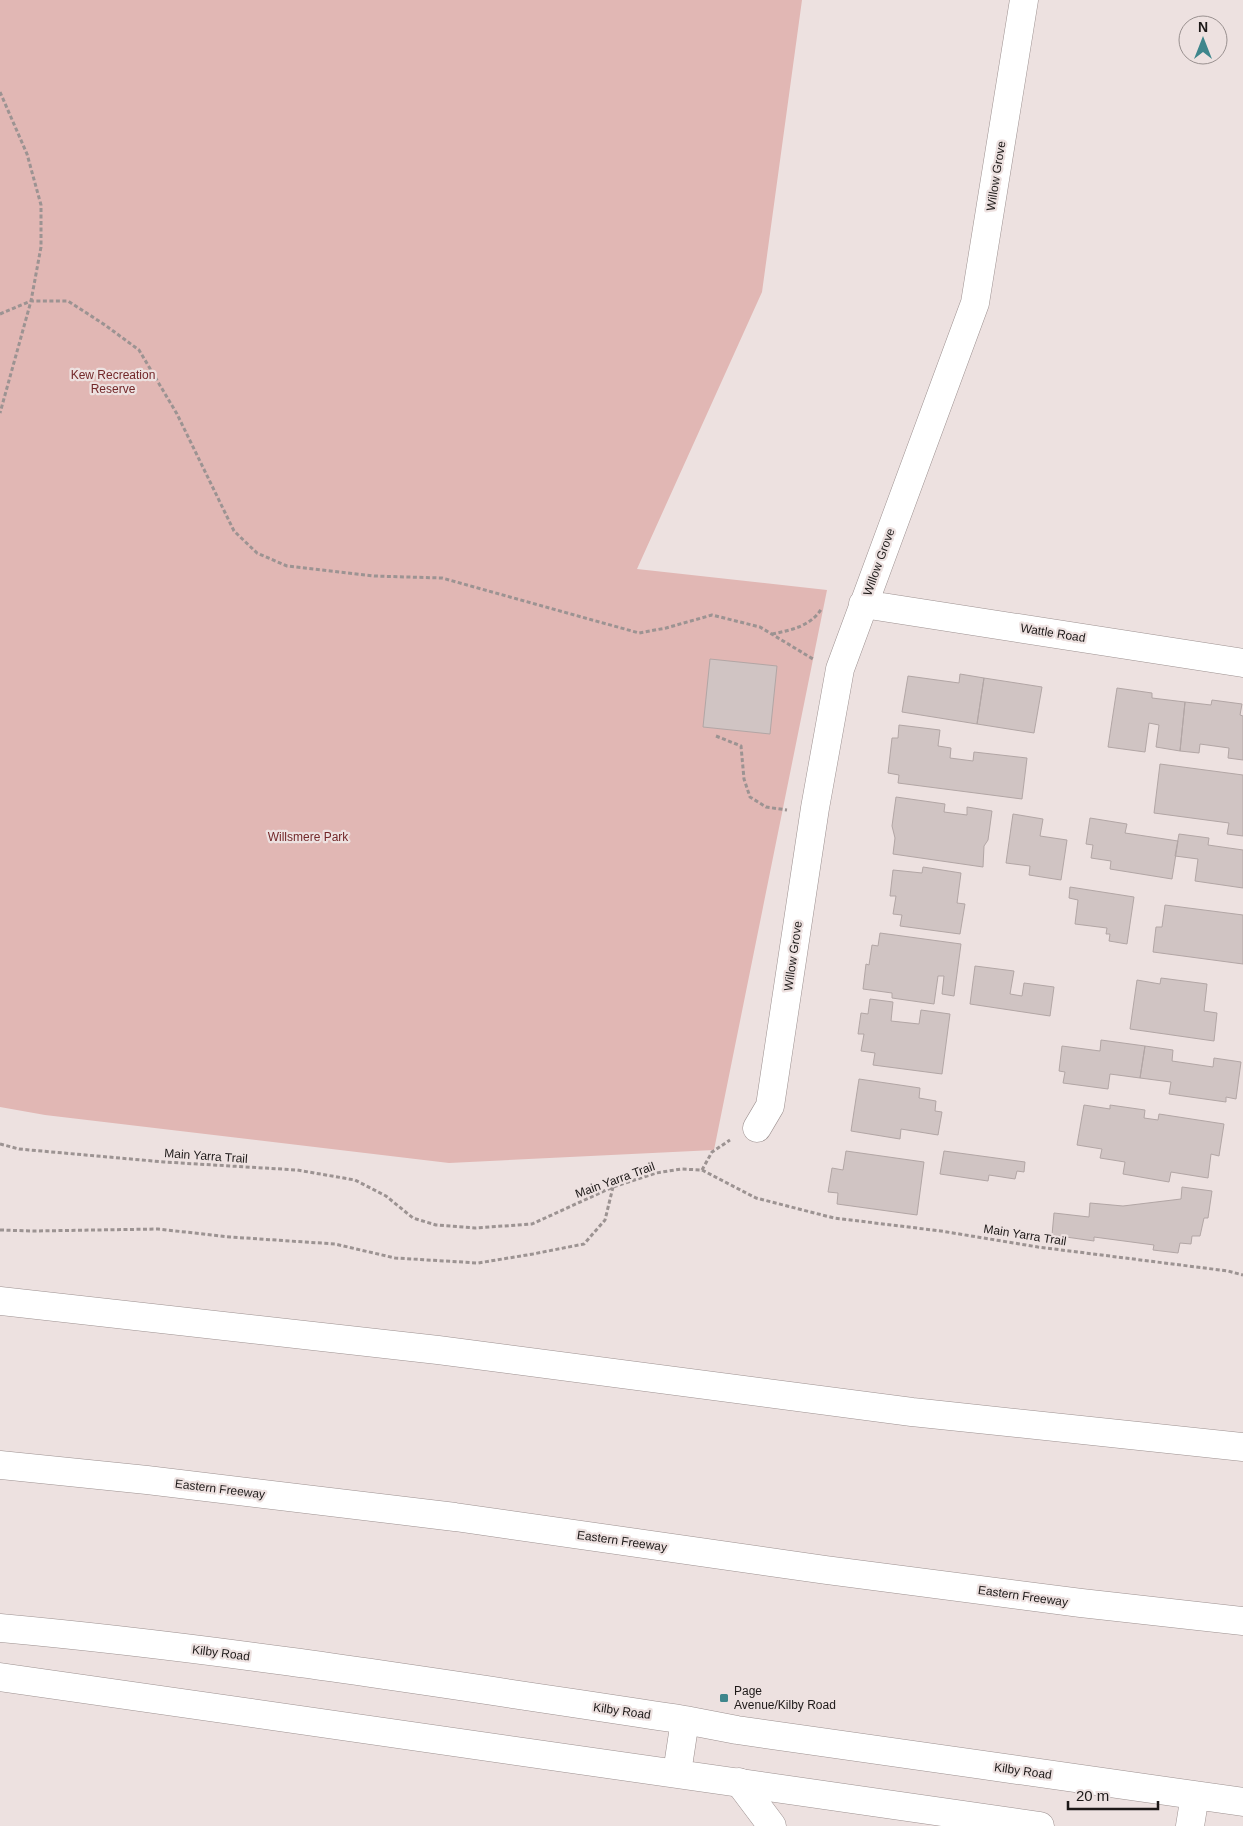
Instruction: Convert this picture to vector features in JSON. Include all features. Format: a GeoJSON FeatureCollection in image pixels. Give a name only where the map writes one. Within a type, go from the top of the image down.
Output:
{"type":"FeatureCollection","features":[{"type":"Feature","properties":{"kind":"main road","name":"Willow Grove"},"geometry":{"type":"LineString","coordinates":[[757,1128],[770,1106],[815,808],[840,669],[975,303],[1024,0]]}},
{"type":"Feature","properties":{"kind":"main road","name":"Wattle Road"},"geometry":{"type":"LineString","coordinates":[[863,604],[1243,663]]}},
{"type":"Feature","properties":{"kind":"main road"},"geometry":{"type":"LineString","coordinates":[[0,1301],[438,1350],[912,1412],[1243,1447]]}},
{"type":"Feature","properties":{"kind":"main road","name":"Eastern Freeway"},"geometry":{"type":"LineString","coordinates":[[0,1465],[147,1480],[455,1517],[1051,1600],[1243,1620]]}},
{"type":"Feature","properties":{"kind":"main road","name":"Kilby Road"},"geometry":{"type":"LineString","coordinates":[[0,1628],[102,1637],[280,1660],[685,1720],[737,1730],[1243,1802]]}},
{"type":"Feature","properties":{"kind":"main road"},"geometry":{"type":"LineString","coordinates":[[0,1677],[1040,1826]]}},
{"type":"Feature","properties":{"kind":"main road"},"geometry":{"type":"LineString","coordinates":[[677,1773],[685,1720]]}},
{"type":"Feature","properties":{"kind":"main road"},"geometry":{"type":"LineString","coordinates":[[739,1782],[772,1826]]}},
{"type":"Feature","properties":{"kind":"main road"},"geometry":{"type":"LineString","coordinates":[[1190,1826],[1195,1796]]}},
{"type":"Feature","properties":{"kind":"path"},"geometry":{"type":"LineString","coordinates":[[0,92],[27,154],[41,205],[41,247],[33,279],[31,301],[0,413]]}},
{"type":"Feature","properties":{"kind":"path"},"geometry":{"type":"LineString","coordinates":[[0,314],[31,301],[68,301],[139,350],[177,414],[234,530],[257,553],[287,566],[374,576],[442,578],[639,633],[666,628],[712,615],[760,627],[821,665],[840,669]]}},
{"type":"Feature","properties":{"kind":"path"},"geometry":{"type":"LineString","coordinates":[[771,634],[804,625],[816,617],[822,608]]}},
{"type":"Feature","properties":{"kind":"path"},"geometry":{"type":"LineString","coordinates":[[716,736],[741,746],[744,779],[750,797],[766,807],[796,811],[815,808]]}},
{"type":"Feature","properties":{"kind":"path"},"geometry":{"type":"LineString","coordinates":[[702,1170],[712,1152],[731,1139],[757,1128]]}},
{"type":"Feature","properties":{"kind":"path","name":"Main Yarra Trail"},"geometry":{"type":"LineString","coordinates":[[0,1144],[19,1149],[164,1162],[298,1170],[355,1180],[386,1196],[413,1218],[436,1225],[475,1228],[532,1224],[613,1187],[656,1172],[681,1169],[702,1170],[756,1198],[834,1218],[941,1230],[1038,1246],[1228,1271],[1243,1275]]}},
{"type":"Feature","properties":{"kind":"path"},"geometry":{"type":"LineString","coordinates":[[0,1230],[158,1228],[230,1237],[335,1244],[395,1258],[478,1263],[584,1244],[605,1220],[613,1187]]}},
{"type":"Feature","properties":{"kind":"green space"},"geometry":{"type":"Polygon","coordinates":[[[0,0],[802,0],[762,292],[637,569],[827,590],[714,1150],[449,1163],[45,1115],[0,1107],[0,0]]]}},
{"type":"Feature","properties":{"kind":"building"},"geometry":{"type":"Polygon","coordinates":[[[710,659],[777,666],[770,734],[703,727],[710,659]]]}},
{"type":"Feature","properties":{"kind":"building"},"geometry":{"type":"Polygon","coordinates":[[[960,674],[984,678],[977,724],[902,712],[908,676],[959,683],[960,674]]]}},
{"type":"Feature","properties":{"kind":"building"},"geometry":{"type":"Polygon","coordinates":[[[984,678],[1042,687],[1034,733],[977,724],[984,678]]]}},
{"type":"Feature","properties":{"kind":"building"},"geometry":{"type":"Polygon","coordinates":[[[1117,688],[1152,693],[1152,698],[1185,702],[1180,751],[1156,747],[1159,725],[1149,723],[1145,752],[1108,747],[1117,688]]]}},
{"type":"Feature","properties":{"kind":"building"},"geometry":{"type":"Polygon","coordinates":[[[1212,700],[1242,704],[1240,715],[1243,716],[1243,760],[1228,758],[1229,748],[1200,744],[1199,753],[1180,751],[1185,702],[1211,705],[1212,700]]]}},
{"type":"Feature","properties":{"kind":"building"},"geometry":{"type":"Polygon","coordinates":[[[899,725],[940,730],[938,746],[951,748],[950,758],[973,761],[974,752],[1027,758],[1022,799],[898,783],[899,775],[888,773],[892,738],[898,738],[899,725]]]}},
{"type":"Feature","properties":{"kind":"building"},"geometry":{"type":"Polygon","coordinates":[[[1160,764],[1243,775],[1243,836],[1227,834],[1229,823],[1154,813],[1160,764]]]}},
{"type":"Feature","properties":{"kind":"building"},"geometry":{"type":"Polygon","coordinates":[[[896,797],[945,804],[944,812],[967,815],[967,807],[992,811],[988,840],[984,846],[983,867],[893,854],[895,838],[892,826],[896,797]]]}},
{"type":"Feature","properties":{"kind":"building"},"geometry":{"type":"Polygon","coordinates":[[[1013,814],[1043,819],[1040,836],[1067,840],[1061,880],[1029,875],[1030,866],[1006,863],[1013,814]]]}},
{"type":"Feature","properties":{"kind":"building"},"geometry":{"type":"Polygon","coordinates":[[[1090,818],[1127,824],[1125,833],[1178,841],[1172,879],[1110,869],[1111,861],[1091,858],[1093,845],[1086,844],[1090,818]]]}},
{"type":"Feature","properties":{"kind":"building"},"geometry":{"type":"Polygon","coordinates":[[[1179,834],[1209,838],[1208,845],[1243,850],[1243,888],[1195,881],[1198,859],[1175,856],[1179,834]]]}},
{"type":"Feature","properties":{"kind":"building"},"geometry":{"type":"Polygon","coordinates":[[[923,867],[961,873],[957,903],[965,904],[960,934],[900,926],[902,915],[893,914],[896,896],[890,896],[893,870],[922,873],[923,867]]]}},
{"type":"Feature","properties":{"kind":"building"},"geometry":{"type":"Polygon","coordinates":[[[1070,887],[1134,897],[1127,944],[1109,941],[1110,934],[1106,934],[1107,928],[1075,924],[1078,900],[1069,898],[1070,887]]]}},
{"type":"Feature","properties":{"kind":"building"},"geometry":{"type":"Polygon","coordinates":[[[1165,905],[1243,915],[1243,964],[1153,952],[1156,927],[1162,927],[1165,905]]]}},
{"type":"Feature","properties":{"kind":"building"},"geometry":{"type":"Polygon","coordinates":[[[880,933],[961,944],[954,996],[942,994],[944,976],[938,976],[934,1004],[892,998],[892,993],[863,989],[866,964],[869,965],[872,945],[878,946],[880,933]]]}},
{"type":"Feature","properties":{"kind":"building"},"geometry":{"type":"Polygon","coordinates":[[[975,966],[1014,971],[1010,994],[1022,996],[1024,983],[1054,987],[1050,1016],[970,1004],[975,966]]]}},
{"type":"Feature","properties":{"kind":"building"},"geometry":{"type":"Polygon","coordinates":[[[1161,978],[1207,984],[1204,1011],[1217,1013],[1214,1041],[1130,1029],[1137,980],[1160,984],[1161,978]]]}},
{"type":"Feature","properties":{"kind":"building"},"geometry":{"type":"Polygon","coordinates":[[[870,999],[893,1002],[891,1021],[919,1024],[921,1010],[950,1014],[942,1074],[873,1065],[875,1053],[861,1051],[864,1034],[858,1034],[861,1013],[868,1014],[870,999]]]}},
{"type":"Feature","properties":{"kind":"building"},"geometry":{"type":"Polygon","coordinates":[[[1101,1040],[1145,1046],[1140,1078],[1110,1074],[1108,1089],[1063,1083],[1065,1072],[1059,1071],[1062,1046],[1100,1051],[1101,1040]]]}},
{"type":"Feature","properties":{"kind":"building"},"geometry":{"type":"Polygon","coordinates":[[[1145,1046],[1173,1050],[1172,1061],[1213,1067],[1214,1058],[1241,1062],[1236,1099],[1226,1097],[1226,1102],[1169,1094],[1171,1082],[1140,1078],[1145,1046]]]}},
{"type":"Feature","properties":{"kind":"building"},"geometry":{"type":"Polygon","coordinates":[[[859,1079],[920,1088],[919,1098],[936,1101],[935,1111],[942,1112],[938,1135],[901,1129],[900,1139],[851,1131],[859,1079]]]}},
{"type":"Feature","properties":{"kind":"building"},"geometry":{"type":"Polygon","coordinates":[[[1084,1105],[1110,1109],[1110,1105],[1145,1110],[1144,1118],[1158,1120],[1159,1114],[1224,1124],[1219,1156],[1211,1154],[1208,1178],[1171,1172],[1169,1182],[1123,1174],[1125,1162],[1100,1158],[1102,1149],[1077,1145],[1084,1105]]]}},
{"type":"Feature","properties":{"kind":"building"},"geometry":{"type":"Polygon","coordinates":[[[846,1151],[924,1162],[917,1215],[837,1204],[838,1193],[828,1192],[832,1168],[843,1170],[846,1151]]]}},
{"type":"Feature","properties":{"kind":"building"},"geometry":{"type":"Polygon","coordinates":[[[944,1151],[1025,1162],[1024,1172],[1017,1171],[1015,1179],[989,1175],[988,1181],[940,1174],[944,1151]]]}},
{"type":"Feature","properties":{"kind":"building"},"geometry":{"type":"Polygon","coordinates":[[[1182,1187],[1212,1191],[1208,1218],[1204,1218],[1200,1236],[1192,1236],[1191,1244],[1180,1243],[1178,1253],[1153,1250],[1154,1245],[1094,1237],[1094,1241],[1052,1235],[1054,1213],[1089,1217],[1090,1203],[1123,1206],[1181,1199],[1182,1187]]]}},
{"type":"Feature","properties":{"kind":"place","name":"Page Avenue/Kilby Road"},"geometry":{"type":"Point","coordinates":[724,1698]}},
{"type":"Feature","properties":{"kind":"park label","name":"Kew Recreation Reserve"},"geometry":{"type":"Point","coordinates":[113,382]}},
{"type":"Feature","properties":{"kind":"park label","name":"Willsmere Park"},"geometry":{"type":"Point","coordinates":[308,837]}}]}
